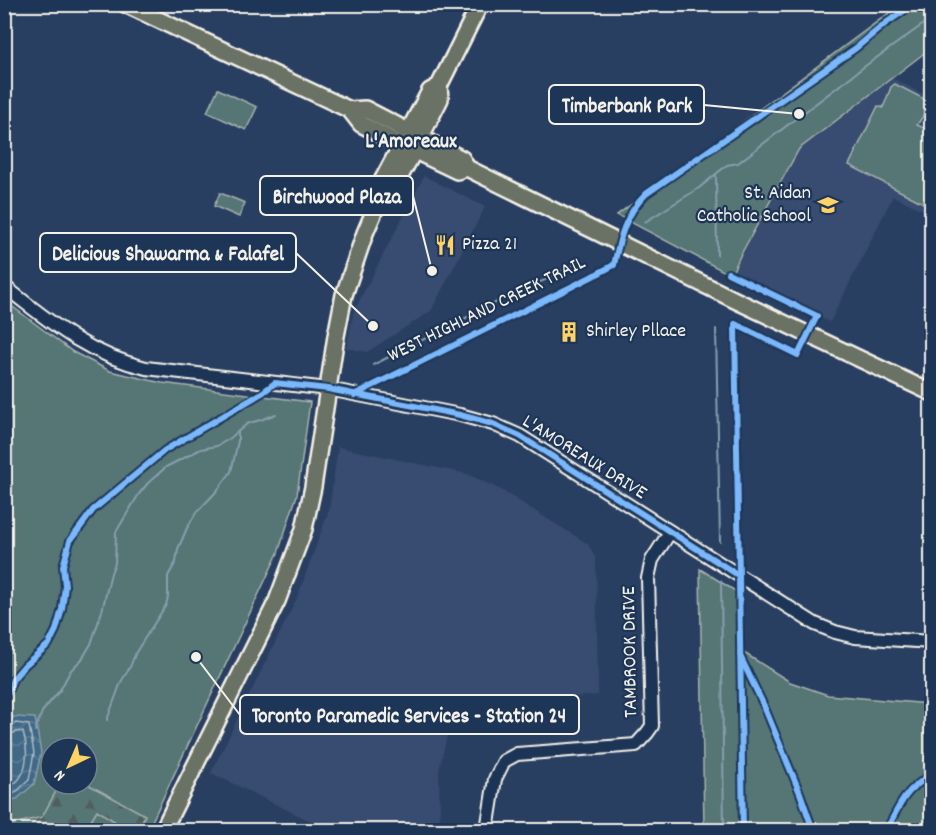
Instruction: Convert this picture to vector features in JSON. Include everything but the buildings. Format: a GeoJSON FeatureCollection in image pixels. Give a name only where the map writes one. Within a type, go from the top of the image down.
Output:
{"type":"FeatureCollection","features":[{"type":"Feature","properties":{"kind":"main road"},"geometry":{"type":"LineString","coordinates":[[125,4],[350,110],[362,124],[411,141],[457,171],[467,168],[735,300],[932,393]]}},
{"type":"Feature","properties":{"kind":"main road"},"geometry":{"type":"LineString","coordinates":[[163,831],[277,601],[300,539],[309,510],[344,295],[365,233],[379,200],[392,191],[411,141],[440,99],[439,86],[480,4]]}},
{"type":"Feature","properties":{"kind":"street","name":"L'AMOREAUX DRIVE"},"geometry":{"type":"LineString","coordinates":[[4,286],[56,327],[107,356],[127,363],[146,368],[328,389],[460,415],[493,424],[520,436],[815,624],[835,632],[855,636],[932,642]]}},
{"type":"Feature","properties":{"kind":"street","name":"TAMBROOK DRIVE"},"geometry":{"type":"LineString","coordinates":[[487,831],[495,779],[504,761],[517,754],[636,745],[652,726],[648,578],[652,560],[670,532]]}},
{"type":"Feature","properties":{"kind":"shaded area","name":"St. Aidan Catholic School"},"geometry":{"type":"Polygon","coordinates":[[[892,78],[931,98],[931,214],[893,196],[830,322],[731,275],[799,149],[892,78]]]}},
{"type":"Feature","properties":{"kind":"shaded area"},"geometry":{"type":"Polygon","coordinates":[[[424,176],[485,207],[431,311],[367,352],[346,348],[354,311],[424,176]]]}},
{"type":"Feature","properties":{"kind":"shaded area"},"geometry":{"type":"Polygon","coordinates":[[[338,447],[467,474],[501,490],[588,544],[596,559],[598,695],[492,703],[466,719],[447,736],[439,770],[440,826],[437,830],[329,830],[211,773],[297,598],[329,510],[338,447]]]}},
{"type":"Feature","properties":{"kind":"green space"},"geometry":{"type":"Polygon","coordinates":[[[901,4],[931,5],[931,48],[799,149],[731,275],[617,215],[901,4]]]}},
{"type":"Feature","properties":{"kind":"green space"},"geometry":{"type":"Polygon","coordinates":[[[895,84],[928,101],[917,125],[926,129],[931,113],[931,207],[849,165],[878,106],[883,108],[891,87],[895,84]]]}},
{"type":"Feature","properties":{"kind":"green space"},"geometry":{"type":"Polygon","coordinates":[[[218,89],[257,107],[246,130],[207,112],[218,89]]]}},
{"type":"Feature","properties":{"kind":"green space"},"geometry":{"type":"Polygon","coordinates":[[[220,193],[245,203],[239,217],[214,206],[220,193]]]}},
{"type":"Feature","properties":{"kind":"green space"},"geometry":{"type":"Polygon","coordinates":[[[5,301],[73,352],[110,371],[162,383],[310,402],[297,495],[278,553],[148,830],[5,830],[5,301]]]}},
{"type":"Feature","properties":{"kind":"green space"},"geometry":{"type":"Polygon","coordinates":[[[700,569],[740,594],[741,651],[790,682],[828,695],[929,704],[932,714],[931,830],[704,830],[700,569]]]}},
{"type":"Feature","properties":{"kind":"green space"},"geometry":{"type":"Polygon","coordinates":[[[99,790],[145,815],[138,830],[128,830],[97,810],[85,830],[5,830],[5,826],[42,817],[53,796],[99,796],[99,790]]]}},
{"type":"Feature","properties":{"kind":"water"},"geometry":{"type":"Polygon","coordinates":[[[14,717],[35,718],[39,741],[39,762],[34,784],[17,799],[5,800],[5,723],[14,717]]]}},
{"type":"Feature","properties":{"kind":"waterway"},"geometry":{"type":"LineString","coordinates":[[645,222],[699,188],[727,165],[738,163],[932,18]]}},
{"type":"Feature","properties":{"kind":"waterway"},"geometry":{"type":"LineString","coordinates":[[716,175],[717,255]]}},
{"type":"Feature","properties":{"kind":"waterway"},"geometry":{"type":"LineString","coordinates":[[373,365],[581,261]]}},
{"type":"Feature","properties":{"kind":"waterway"},"geometry":{"type":"LineString","coordinates":[[716,329],[720,542]]}},
{"type":"Feature","properties":{"kind":"waterway"},"geometry":{"type":"LineString","coordinates":[[35,731],[42,712],[91,644],[115,563],[116,532],[139,494],[166,467],[201,449],[217,446],[247,424],[276,414]]}},
{"type":"Feature","properties":{"kind":"waterway"},"geometry":{"type":"LineString","coordinates":[[107,720],[121,682],[136,652],[166,605],[168,576],[176,562],[178,549],[187,528],[196,513],[231,472],[238,431]]}},
{"type":"Feature","properties":{"kind":"waterway"},"geometry":{"type":"LineString","coordinates":[[721,581],[724,830]]}},
{"type":"Feature","properties":{"kind":"cycle path","name":"WEST HIGHLAND CREEK TRAIL"},"geometry":{"type":"LineString","coordinates":[[354,395],[614,265],[628,218],[646,194],[856,48],[914,4]]}},
{"type":"Feature","properties":{"kind":"cycle path"},"geometry":{"type":"LineString","coordinates":[[728,273],[817,316],[798,355],[735,324],[743,830]]}},
{"type":"Feature","properties":{"kind":"cycle path"},"geometry":{"type":"LineString","coordinates":[[4,703],[13,679],[49,644],[56,630],[65,586],[63,566],[70,541],[93,510],[165,450],[275,383],[328,389],[460,415],[493,424],[520,436],[738,575]]}},
{"type":"Feature","properties":{"kind":"cycle path"},"geometry":{"type":"LineString","coordinates":[[741,658],[764,706],[813,830]]}},
{"type":"Feature","properties":{"kind":"cycle path"},"geometry":{"type":"LineString","coordinates":[[886,830],[905,796],[932,772]]}},
{"type":"Feature","properties":{"kind":"place","name":"Timberbank Park"},"geometry":{"type":"Point","coordinates":[799,114]}},
{"type":"Feature","properties":{"kind":"place","name":"St. Aidan Catholic School"},"geometry":{"type":"Point","coordinates":[828,205]}},
{"type":"Feature","properties":{"kind":"place","name":"Pizza 21"},"geometry":{"type":"Point","coordinates":[445,245]}},
{"type":"Feature","properties":{"kind":"place","name":"Birchwood Plaza"},"geometry":{"type":"Point","coordinates":[432,271]}},
{"type":"Feature","properties":{"kind":"place","name":"Delicious Shawarma & Falafel"},"geometry":{"type":"Point","coordinates":[373,326]}},
{"type":"Feature","properties":{"kind":"place","name":"Shirley Pllace"},"geometry":{"type":"Point","coordinates":[569,332]}},
{"type":"Feature","properties":{"kind":"place","name":"Toronto Paramedic Services - Station 24"},"geometry":{"type":"Point","coordinates":[196,657]}},
{"type":"Feature","properties":{"kind":"district","name":"L'Amoreaux"},"geometry":{"type":"Point","coordinates":[411,143]}}]}
